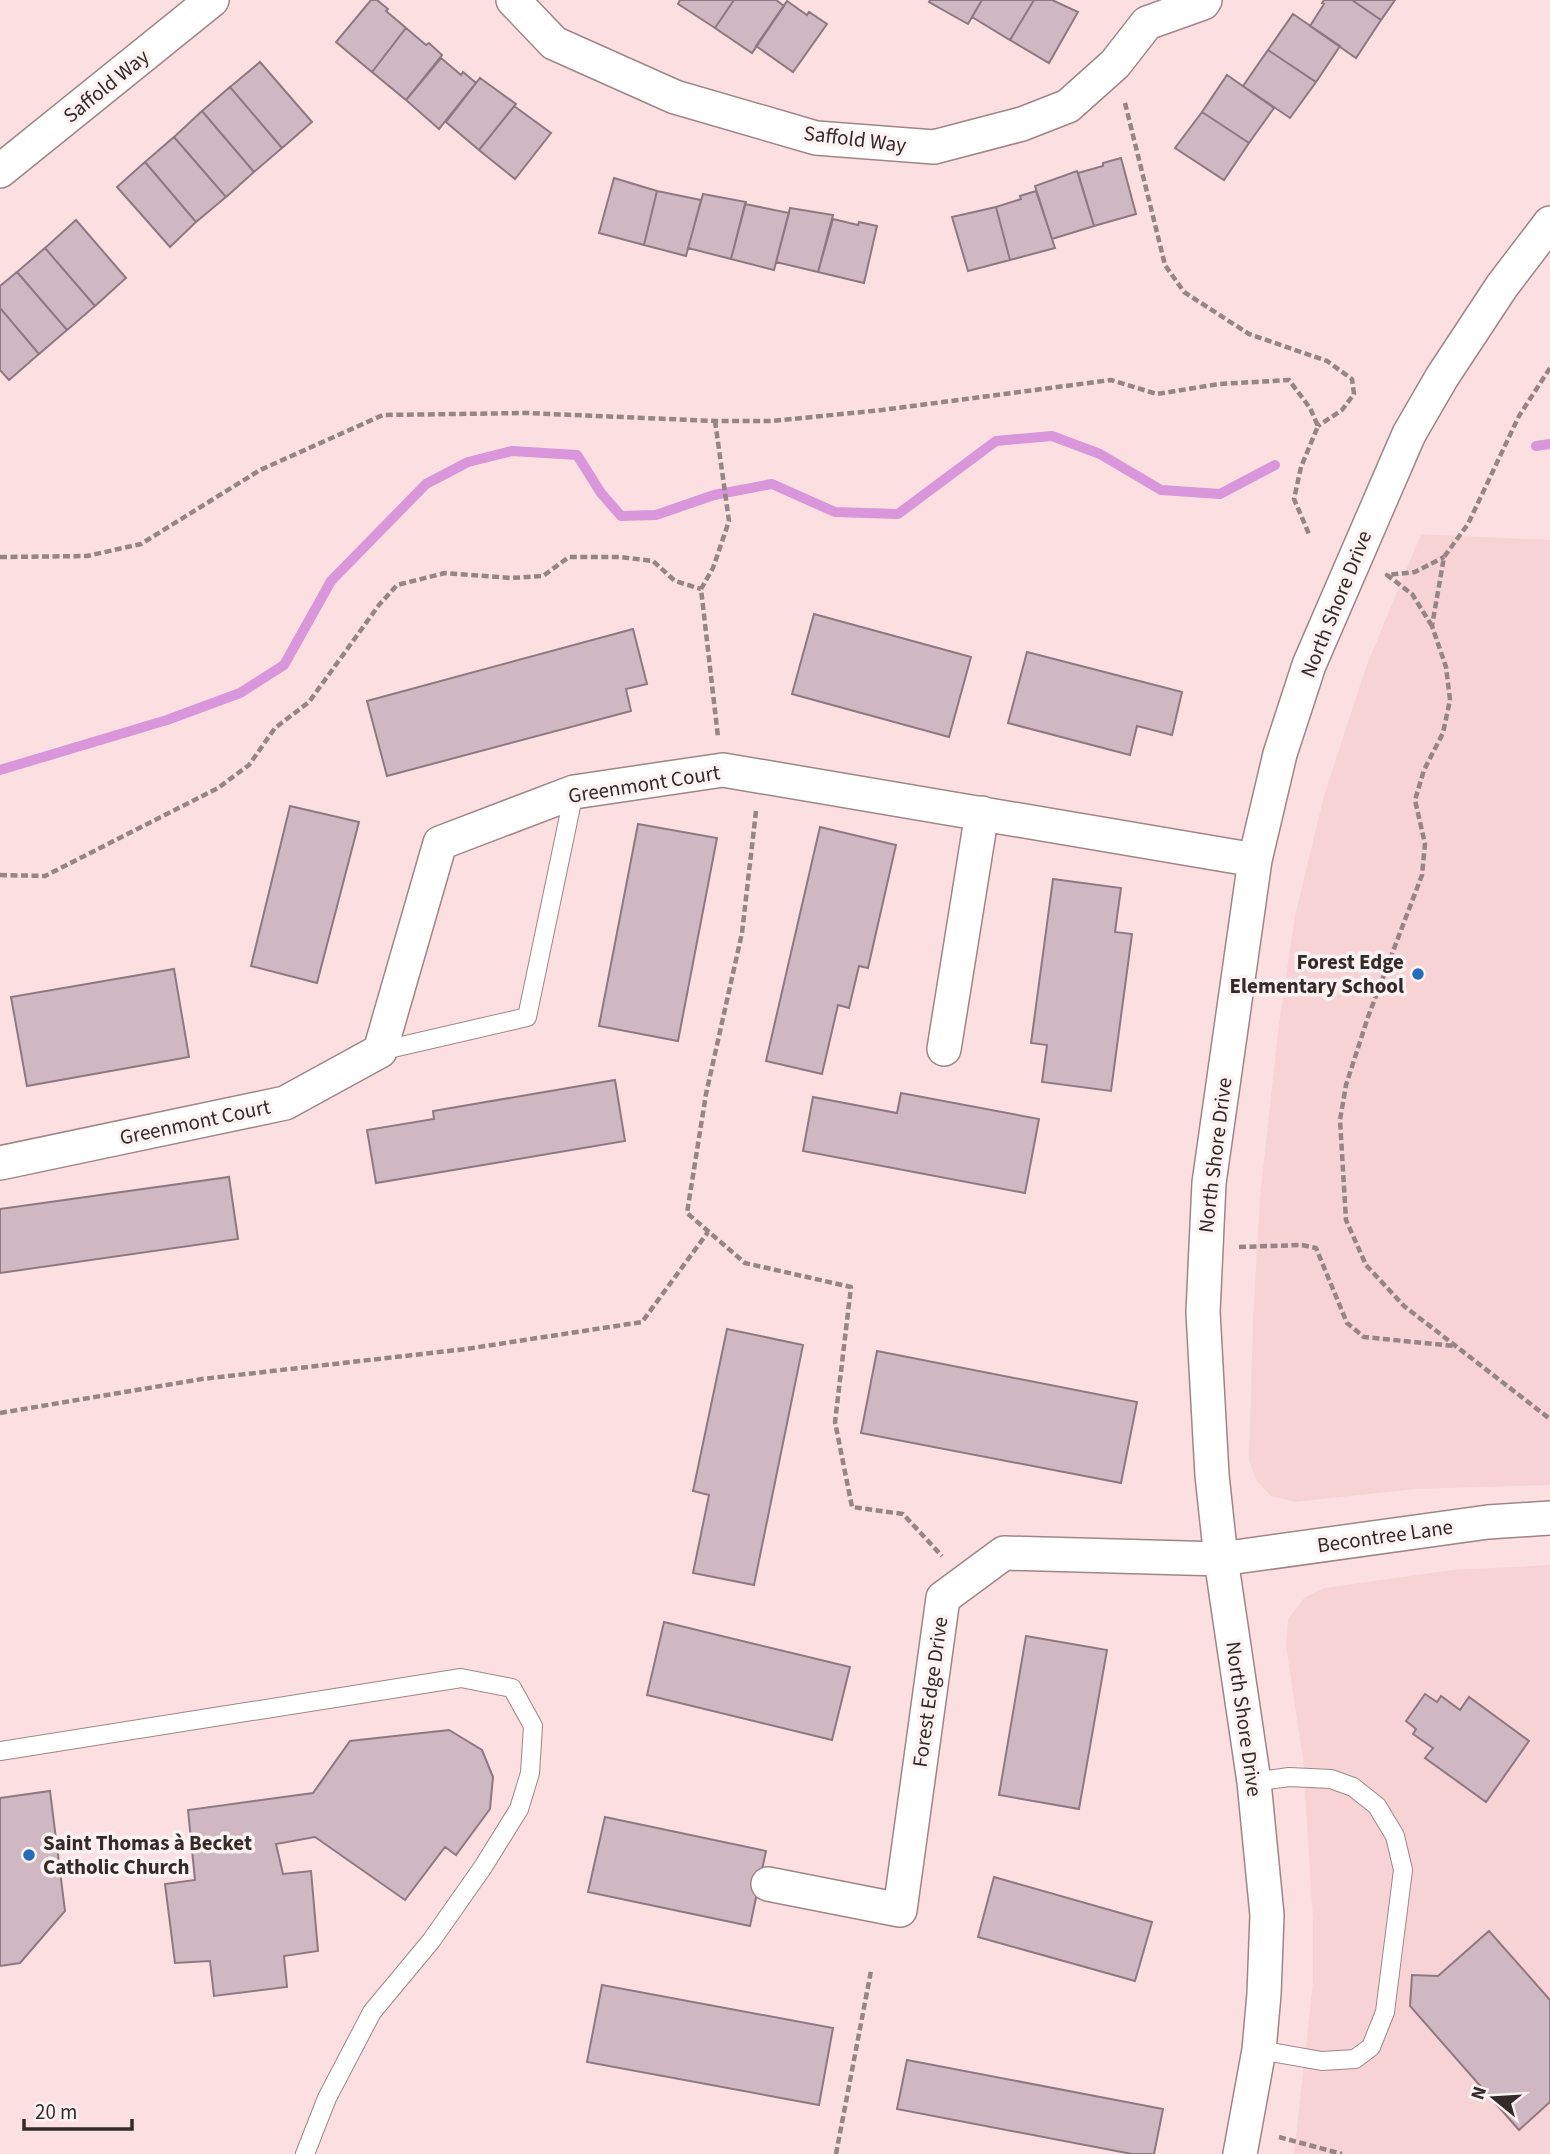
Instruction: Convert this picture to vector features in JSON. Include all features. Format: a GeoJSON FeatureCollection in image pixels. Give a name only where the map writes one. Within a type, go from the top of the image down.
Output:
{"type":"FeatureCollection","features":[{"type":"Feature","properties":{"kind":"street","name":"Saffold Way"},"geometry":{"type":"LineString","coordinates":[[0,171],[212,0]]}},
{"type":"Feature","properties":{"kind":"street","name":"Saffold Way"},"geometry":{"type":"LineString","coordinates":[[513,0],[554,43],[675,97],[816,138],[934,147],[1022,124],[1068,106],[1115,64],[1147,12],[1205,0]]}},
{"type":"Feature","properties":{"kind":"street","name":"North Shore Drive"},"geometry":{"type":"LineString","coordinates":[[1240,2154],[1259,2050],[1267,1915],[1254,1782],[1221,1559],[1207,1407],[1203,1311],[1209,1183],[1255,860],[1280,754],[1309,665],[1409,434],[1442,377],[1502,286],[1550,223]]}},
{"type":"Feature","properties":{"kind":"street","name":"Greenmont Court"},"geometry":{"type":"LineString","coordinates":[[0,1163],[285,1103],[380,1051],[440,843],[574,792],[723,770],[1255,860]]}},
{"type":"Feature","properties":{"kind":"street"},"geometry":{"type":"LineString","coordinates":[[944,1049],[982,813]]}},
{"type":"Feature","properties":{"kind":"street","name":"Becontree Lane"},"geometry":{"type":"LineString","coordinates":[[1221,1559],[1488,1522],[1550,1518]]}},
{"type":"Feature","properties":{"kind":"street","name":"Forest Edge Drive"},"geometry":{"type":"LineString","coordinates":[[768,1884],[900,1910],[943,1598],[1004,1553],[1221,1559]]}},
{"type":"Feature","properties":{"kind":"lane"},"geometry":{"type":"LineString","coordinates":[[380,1051],[527,1017],[574,792]]}},
{"type":"Feature","properties":{"kind":"lane"},"geometry":{"type":"LineString","coordinates":[[0,1751],[461,1678],[512,1688],[533,1726],[530,1773],[519,1809],[483,1867],[431,1941],[372,2012],[327,2098],[304,2154]]}},
{"type":"Feature","properties":{"kind":"lane"},"geometry":{"type":"LineString","coordinates":[[1254,1782],[1303,1777],[1331,1779],[1353,1787],[1377,1806],[1395,1836],[1403,1870],[1385,2012],[1371,2047],[1355,2059],[1322,2061],[1259,2050]]}},
{"type":"Feature","properties":{"kind":"path"},"geometry":{"type":"LineString","coordinates":[[1115,64],[1166,265],[1184,292],[1249,334],[1327,361],[1352,379],[1354,394],[1342,410],[1318,426],[1301,467],[1294,499],[1310,534]]}},
{"type":"Feature","properties":{"kind":"path"},"geometry":{"type":"LineString","coordinates":[[1432,626],[1444,557],[1468,524],[1519,416],[1550,368]]}},
{"type":"Feature","properties":{"kind":"path"},"geometry":{"type":"LineString","coordinates":[[0,557],[87,556],[141,544],[260,470],[383,415],[527,413],[772,421],[882,410],[1111,380],[1157,394],[1219,384],[1289,380],[1310,408],[1318,426]]}},
{"type":"Feature","properties":{"kind":"path"},"geometry":{"type":"LineString","coordinates":[[715,421],[729,521],[713,568],[701,589],[723,770]]}},
{"type":"Feature","properties":{"kind":"path"},"geometry":{"type":"LineString","coordinates":[[0,875],[45,876],[218,788],[249,765],[275,728],[309,702],[379,604],[397,585],[445,573],[511,578],[543,576],[569,557],[620,557],[653,561],[675,581],[701,589]]}},
{"type":"Feature","properties":{"kind":"path"},"geometry":{"type":"LineString","coordinates":[[1444,557],[1415,572],[1387,575],[1412,594],[1432,626],[1446,667],[1450,700],[1443,733],[1424,771],[1415,800],[1424,844],[1422,875],[1368,1017],[1346,1085],[1340,1120],[1346,1220],[1366,1265],[1404,1306],[1550,1419]]}},
{"type":"Feature","properties":{"kind":"path"},"geometry":{"type":"LineString","coordinates":[[760,775],[742,933],[706,1094],[687,1213],[745,1263],[851,1287],[835,1422],[852,1507],[902,1514],[966,1581]]}},
{"type":"Feature","properties":{"kind":"path"},"geometry":{"type":"LineString","coordinates":[[0,1413],[202,1379],[466,1349],[642,1322],[708,1232]]}},
{"type":"Feature","properties":{"kind":"path"},"geometry":{"type":"LineString","coordinates":[[1204,1249],[1302,1245],[1317,1248],[1347,1323],[1364,1337],[1455,1346]]}},
{"type":"Feature","properties":{"kind":"path"},"geometry":{"type":"LineString","coordinates":[[836,2154],[871,1971]]}},
{"type":"Feature","properties":{"kind":"path"},"geometry":{"type":"LineString","coordinates":[[1279,2137],[1342,2154]]}},
{"type":"Feature","properties":{"kind":"shaded area","name":"Forest Edge Elementary School"},"geometry":{"type":"Polygon","coordinates":[[[1421,534],[1550,540],[1550,1485],[1416,1489],[1294,1502],[1271,1496],[1256,1480],[1249,1460],[1260,1197],[1278,1032],[1295,915],[1324,796],[1366,667],[1421,534]]]}},
{"type":"Feature","properties":{"kind":"shaded area"},"geometry":{"type":"Polygon","coordinates":[[[1550,1565],[1550,2154],[1294,2154],[1313,1982],[1313,1921],[1303,1760],[1286,1646],[1288,1619],[1305,1597],[1324,1588],[1452,1570],[1550,1565]]]}},
{"type":"Feature","properties":{"kind":"building"},"geometry":{"type":"Polygon","coordinates":[[[371,0],[377,0],[406,28],[372,72],[336,42],[371,0]]]}},
{"type":"Feature","properties":{"kind":"building"},"geometry":{"type":"Polygon","coordinates":[[[680,0],[734,0],[715,28],[678,4],[680,0]]]}},
{"type":"Feature","properties":{"kind":"building"},"geometry":{"type":"Polygon","coordinates":[[[734,0],[776,0],[784,6],[752,53],[715,28],[734,0]]]}},
{"type":"Feature","properties":{"kind":"building"},"geometry":{"type":"Polygon","coordinates":[[[982,0],[968,24],[929,2],[982,0]]]}},
{"type":"Feature","properties":{"kind":"building"},"geometry":{"type":"Polygon","coordinates":[[[982,0],[1034,0],[1010,40],[972,17],[982,0]]]}},
{"type":"Feature","properties":{"kind":"building"},"geometry":{"type":"Polygon","coordinates":[[[1034,0],[1052,0],[1078,12],[1049,63],[1010,40],[1034,0]]]}},
{"type":"Feature","properties":{"kind":"building"},"geometry":{"type":"Polygon","coordinates":[[[1324,0],[1352,0],[1381,20],[1356,58],[1310,26],[1324,0]]]}},
{"type":"Feature","properties":{"kind":"building"},"geometry":{"type":"Polygon","coordinates":[[[1352,0],[1395,0],[1381,20],[1352,0]]]}},
{"type":"Feature","properties":{"kind":"building"},"geometry":{"type":"Polygon","coordinates":[[[787,1],[807,15],[809,12],[827,24],[793,72],[756,46],[787,1]]]}},
{"type":"Feature","properties":{"kind":"building"},"geometry":{"type":"Polygon","coordinates":[[[1293,14],[1340,46],[1316,82],[1268,50],[1293,14]]]}},
{"type":"Feature","properties":{"kind":"building"},"geometry":{"type":"Polygon","coordinates":[[[406,28],[442,55],[406,100],[372,72],[406,28]]]}},
{"type":"Feature","properties":{"kind":"building"},"geometry":{"type":"Polygon","coordinates":[[[1268,50],[1316,82],[1290,118],[1243,86],[1268,50]]]}},
{"type":"Feature","properties":{"kind":"building"},"geometry":{"type":"Polygon","coordinates":[[[441,58],[461,75],[463,72],[476,83],[439,129],[406,100],[441,58]]]}},
{"type":"Feature","properties":{"kind":"building"},"geometry":{"type":"Polygon","coordinates":[[[260,62],[312,122],[282,148],[230,87],[260,62]]]}},
{"type":"Feature","properties":{"kind":"building"},"geometry":{"type":"Polygon","coordinates":[[[1227,75],[1274,108],[1249,143],[1202,112],[1227,75]]]}},
{"type":"Feature","properties":{"kind":"building"},"geometry":{"type":"Polygon","coordinates":[[[480,78],[516,104],[479,150],[446,122],[480,78]]]}},
{"type":"Feature","properties":{"kind":"building"},"geometry":{"type":"Polygon","coordinates":[[[230,87],[282,148],[254,172],[202,111],[230,87]]]}},
{"type":"Feature","properties":{"kind":"building"},"geometry":{"type":"Polygon","coordinates":[[[514,106],[551,133],[515,179],[479,150],[514,106]]]}},
{"type":"Feature","properties":{"kind":"building"},"geometry":{"type":"Polygon","coordinates":[[[202,111],[254,172],[226,197],[174,137],[202,111]]]}},
{"type":"Feature","properties":{"kind":"building"},"geometry":{"type":"Polygon","coordinates":[[[1202,112],[1249,143],[1224,180],[1175,148],[1202,112]]]}},
{"type":"Feature","properties":{"kind":"building"},"geometry":{"type":"Polygon","coordinates":[[[174,137],[226,197],[196,222],[145,162],[174,137]]]}},
{"type":"Feature","properties":{"kind":"building"},"geometry":{"type":"Polygon","coordinates":[[[1121,158],[1136,214],[1094,226],[1078,173],[1121,158]]]}},
{"type":"Feature","properties":{"kind":"building"},"geometry":{"type":"Polygon","coordinates":[[[145,162],[196,222],[170,247],[117,187],[145,162]]]}},
{"type":"Feature","properties":{"kind":"building"},"geometry":{"type":"Polygon","coordinates":[[[1077,171],[1094,226],[1052,239],[1035,186],[1077,171]]]}},
{"type":"Feature","properties":{"kind":"building"},"geometry":{"type":"Polygon","coordinates":[[[614,178],[657,191],[644,245],[599,233],[614,178]]]}},
{"type":"Feature","properties":{"kind":"building"},"geometry":{"type":"Polygon","coordinates":[[[657,191],[701,200],[686,256],[644,245],[657,191]]]}},
{"type":"Feature","properties":{"kind":"building"},"geometry":{"type":"Polygon","coordinates":[[[1036,191],[1055,248],[1010,260],[996,207],[1036,191]]]}},
{"type":"Feature","properties":{"kind":"building"},"geometry":{"type":"Polygon","coordinates":[[[703,194],[746,202],[731,259],[688,248],[703,194]]]}},
{"type":"Feature","properties":{"kind":"building"},"geometry":{"type":"Polygon","coordinates":[[[745,204],[789,213],[774,270],[731,259],[745,204]]]}},
{"type":"Feature","properties":{"kind":"building"},"geometry":{"type":"Polygon","coordinates":[[[996,207],[1010,260],[968,271],[952,217],[996,207]]]}},
{"type":"Feature","properties":{"kind":"building"},"geometry":{"type":"Polygon","coordinates":[[[790,208],[833,215],[818,272],[776,262],[790,208]]]}},
{"type":"Feature","properties":{"kind":"building"},"geometry":{"type":"Polygon","coordinates":[[[833,219],[877,226],[864,283],[818,272],[833,219]]]}},
{"type":"Feature","properties":{"kind":"building"},"geometry":{"type":"Polygon","coordinates":[[[76,220],[126,278],[95,306],[45,248],[76,220]]]}},
{"type":"Feature","properties":{"kind":"building"},"geometry":{"type":"Polygon","coordinates":[[[45,248],[95,306],[67,330],[17,272],[45,248]]]}},
{"type":"Feature","properties":{"kind":"building"},"geometry":{"type":"Polygon","coordinates":[[[17,272],[67,330],[39,354],[0,308],[0,286],[17,272]]]}},
{"type":"Feature","properties":{"kind":"building"},"geometry":{"type":"Polygon","coordinates":[[[0,308],[39,354],[9,380],[0,370],[0,308]]]}},
{"type":"Feature","properties":{"kind":"building"},"geometry":{"type":"Polygon","coordinates":[[[814,614],[971,657],[949,737],[792,694],[814,614]]]}},
{"type":"Feature","properties":{"kind":"building"},"geometry":{"type":"Polygon","coordinates":[[[633,629],[647,684],[626,689],[631,711],[387,776],[367,701],[633,629]]]}},
{"type":"Feature","properties":{"kind":"building"},"geometry":{"type":"Polygon","coordinates":[[[1027,652],[1182,692],[1172,735],[1137,726],[1130,755],[1008,723],[1027,652]]]}},
{"type":"Feature","properties":{"kind":"building"},"geometry":{"type":"Polygon","coordinates":[[[290,806],[359,822],[317,983],[251,966],[290,806]]]}},
{"type":"Feature","properties":{"kind":"building"},"geometry":{"type":"Polygon","coordinates":[[[638,824],[717,838],[678,1041],[599,1026],[638,824]]]}},
{"type":"Feature","properties":{"kind":"building"},"geometry":{"type":"Polygon","coordinates":[[[820,827],[896,845],[868,968],[859,966],[849,1008],[838,1005],[822,1074],[766,1061],[820,827]]]}},
{"type":"Feature","properties":{"kind":"building"},"geometry":{"type":"Polygon","coordinates":[[[1053,879],[1121,888],[1115,932],[1132,934],[1111,1091],[1042,1082],[1047,1045],[1031,1043],[1053,879]]]}},
{"type":"Feature","properties":{"kind":"building"},"geometry":{"type":"Polygon","coordinates":[[[174,969],[189,1057],[27,1086],[11,997],[174,969]]]}},
{"type":"Feature","properties":{"kind":"building"},"geometry":{"type":"Polygon","coordinates":[[[615,1080],[625,1141],[376,1183],[367,1130],[434,1119],[433,1111],[615,1080]]]}},
{"type":"Feature","properties":{"kind":"building"},"geometry":{"type":"Polygon","coordinates":[[[901,1093],[1039,1119],[1025,1193],[803,1151],[813,1097],[897,1113],[901,1093]]]}},
{"type":"Feature","properties":{"kind":"building"},"geometry":{"type":"Polygon","coordinates":[[[229,1177],[238,1239],[0,1273],[0,1209],[229,1177]]]}},
{"type":"Feature","properties":{"kind":"building"},"geometry":{"type":"Polygon","coordinates":[[[727,1329],[803,1345],[754,1585],[693,1573],[709,1495],[693,1491],[727,1329]]]}},
{"type":"Feature","properties":{"kind":"building"},"geometry":{"type":"Polygon","coordinates":[[[877,1351],[1137,1402],[1121,1483],[861,1433],[877,1351]]]}},
{"type":"Feature","properties":{"kind":"building"},"geometry":{"type":"Polygon","coordinates":[[[664,1622],[850,1667],[832,1740],[647,1695],[664,1622]]]}},
{"type":"Feature","properties":{"kind":"building"},"geometry":{"type":"Polygon","coordinates":[[[1026,1636],[1107,1650],[1079,1809],[999,1795],[1026,1636]]]}},
{"type":"Feature","properties":{"kind":"building"},"geometry":{"type":"Polygon","coordinates":[[[1425,1694],[1437,1702],[1441,1696],[1460,1710],[1469,1697],[1529,1741],[1486,1802],[1425,1758],[1433,1748],[1413,1734],[1416,1729],[1406,1721],[1425,1694]]]}},
{"type":"Feature","properties":{"kind":"building"},"geometry":{"type":"Polygon","coordinates":[[[449,1730],[482,1750],[493,1777],[490,1809],[456,1855],[445,1847],[405,1900],[315,1837],[276,1844],[283,1874],[311,1871],[318,1951],[284,1956],[287,1987],[214,1996],[210,1961],[175,1963],[165,1884],[195,1880],[188,1810],[313,1793],[350,1741],[449,1730]]]}},
{"type":"Feature","properties":{"kind":"building","name":"Saint Thomas à Becket Catholic Church"},"geometry":{"type":"Polygon","coordinates":[[[50,1791],[65,1911],[20,1963],[0,1966],[0,1798],[50,1791]]]}},
{"type":"Feature","properties":{"kind":"building"},"geometry":{"type":"Polygon","coordinates":[[[605,1817],[766,1851],[750,1926],[588,1892],[605,1817]]]}},
{"type":"Feature","properties":{"kind":"building"},"geometry":{"type":"Polygon","coordinates":[[[994,1877],[1152,1922],[1135,1981],[978,1937],[994,1877]]]}},
{"type":"Feature","properties":{"kind":"building"},"geometry":{"type":"Polygon","coordinates":[[[1489,1931],[1550,2000],[1550,2102],[1519,2130],[1410,2006],[1412,1975],[1438,1976],[1489,1931]]]}},
{"type":"Feature","properties":{"kind":"building"},"geometry":{"type":"Polygon","coordinates":[[[602,1985],[833,2028],[819,2105],[587,2062],[602,1985]]]}},
{"type":"Feature","properties":{"kind":"building"},"geometry":{"type":"Polygon","coordinates":[[[907,2060],[1163,2109],[1154,2154],[1132,2154],[897,2109],[907,2060]]]}},
{"type":"Feature","properties":{"kind":"waterway"},"geometry":{"type":"LineString","coordinates":[[0,770],[167,720],[240,693],[284,665],[331,581],[426,484],[468,462],[512,451],[577,455],[601,493],[621,516],[656,515],[714,495],[772,484],[835,512],[898,514],[996,441],[1052,436],[1100,454],[1161,490],[1220,494],[1275,465]]}},
{"type":"Feature","properties":{"kind":"waterway"},"geometry":{"type":"LineString","coordinates":[[1536,446],[1550,444]]}},
{"type":"Feature","properties":{"kind":"place","name":"Forest Edge Elementary School"},"geometry":{"type":"Point","coordinates":[1418,974]}},
{"type":"Feature","properties":{"kind":"place","name":"Saint Thomas à Becket Catholic Church"},"geometry":{"type":"Point","coordinates":[29,1855]}}]}
